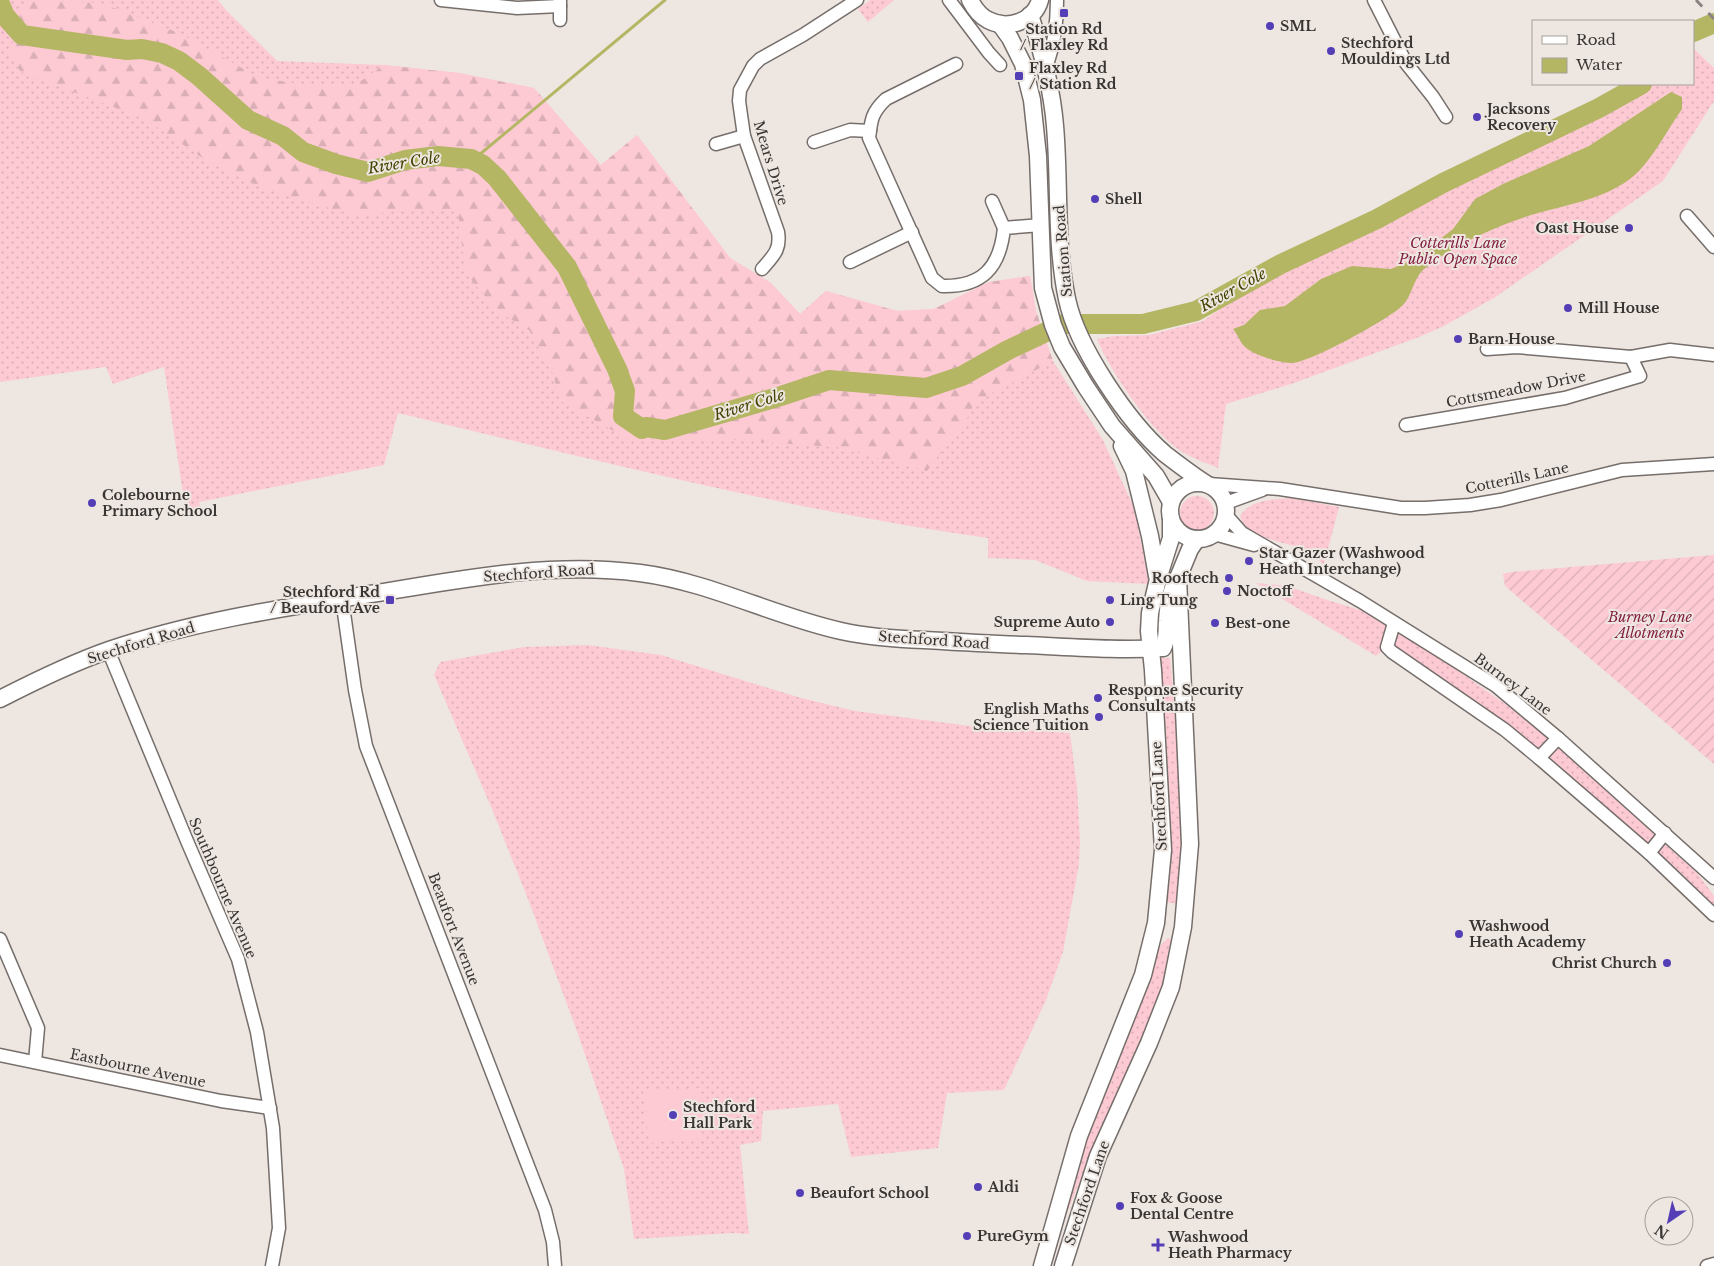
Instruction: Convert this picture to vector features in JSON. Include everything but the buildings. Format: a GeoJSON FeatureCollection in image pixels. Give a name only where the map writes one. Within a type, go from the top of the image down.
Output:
{"type":"FeatureCollection","features":[{"type":"Feature","properties":{"kind":"main road"},"geometry":{"type":"LineString","coordinates":[[970,0],[977,12],[988,20],[1000,24],[1011,24],[1021,21],[1030,15],[1040,0]]}},
{"type":"Feature","properties":{"kind":"main road"},"geometry":{"type":"LineString","coordinates":[[1030,15],[1048,61]]}},
{"type":"Feature","properties":{"kind":"main road","name":"Station Road"},"geometry":{"type":"LineString","coordinates":[[1000,24],[1023,64],[1032,100],[1038,156],[1043,288],[1062,347],[1112,426]]}},
{"type":"Feature","properties":{"kind":"main road","name":"Station Road"},"geometry":{"type":"LineString","coordinates":[[1048,61],[1055,123],[1059,233],[1067,301],[1082,339],[1110,388],[1140,427],[1164,453],[1207,484]]}},
{"type":"Feature","properties":{"kind":"main road"},"geometry":{"type":"LineString","coordinates":[[1112,426],[1156,476],[1171,502]]}},
{"type":"Feature","properties":{"kind":"main road"},"geometry":{"type":"LineString","coordinates":[[1112,426],[1134,471],[1150,536],[1158,579]]}},
{"type":"Feature","properties":{"kind":"main road"},"geometry":{"type":"LineString","coordinates":[[1192,483],[1207,484],[1222,495],[1226,509],[1222,526],[1214,534],[1206,538],[1197,539],[1184,535],[1178,531],[1171,519],[1169,510],[1171,502],[1174,495],[1185,485],[1192,483]]}},
{"type":"Feature","properties":{"kind":"main road","name":"Stechford Lane"},"geometry":{"type":"LineString","coordinates":[[1042,1266],[1079,1136],[1143,975],[1156,922],[1164,850],[1150,648],[1150,613],[1171,538],[1171,519]]}},
{"type":"Feature","properties":{"kind":"main road","name":"Stechford Lane"},"geometry":{"type":"LineString","coordinates":[[1063,1266],[1098,1156],[1149,1043],[1171,987],[1182,927],[1190,844],[1178,578],[1190,549],[1197,539]]}},
{"type":"Feature","properties":{"kind":"main road","name":"Stechford Road"},"geometry":{"type":"LineString","coordinates":[[0,700],[33,682],[108,650],[207,623],[342,599],[503,574],[578,568],[642,573],[677,579],[819,626],[892,639],[972,644],[1150,648]]}},
{"type":"Feature","properties":{"kind":"main road"},"geometry":{"type":"LineString","coordinates":[[1150,648],[1164,647],[1171,593],[1178,578]]}},
{"type":"Feature","properties":{"kind":"main road"},"geometry":{"type":"LineString","coordinates":[[1156,922],[1182,927]]}},
{"type":"Feature","properties":{"kind":"street"},"geometry":{"type":"LineString","coordinates":[[441,0],[517,8],[560,3],[560,20]]}},
{"type":"Feature","properties":{"kind":"street","name":"Mears Drive"},"geometry":{"type":"LineString","coordinates":[[762,269],[776,251],[780,242],[744,136],[739,101],[740,90],[753,66],[760,59],[803,35],[857,0]]}},
{"type":"Feature","properties":{"kind":"street"},"geometry":{"type":"LineString","coordinates":[[949,0],[993,50],[1000,65]]}},
{"type":"Feature","properties":{"kind":"street","name":"Station Road"},"geometry":{"type":"LineString","coordinates":[[1048,61],[1057,20],[1057,0]]}},
{"type":"Feature","properties":{"kind":"street"},"geometry":{"type":"LineString","coordinates":[[1374,0],[1406,63],[1446,117]]}},
{"type":"Feature","properties":{"kind":"street"},"geometry":{"type":"LineString","coordinates":[[956,64],[886,99],[878,107],[871,120],[869,138],[932,278],[942,286],[956,286],[973,282],[985,276],[994,262],[1001,244],[1004,228],[992,201]]}},
{"type":"Feature","properties":{"kind":"street"},"geometry":{"type":"LineString","coordinates":[[814,142],[850,130],[870,131]]}},
{"type":"Feature","properties":{"kind":"street"},"geometry":{"type":"LineString","coordinates":[[716,144],[744,136]]}},
{"type":"Feature","properties":{"kind":"street"},"geometry":{"type":"LineString","coordinates":[[1687,216],[1714,247]]}},
{"type":"Feature","properties":{"kind":"street"},"geometry":{"type":"LineString","coordinates":[[1004,228],[1041,225]]}},
{"type":"Feature","properties":{"kind":"street"},"geometry":{"type":"LineString","coordinates":[[850,262],[912,232]]}},
{"type":"Feature","properties":{"kind":"street","name":"Cottsmeadow Drive"},"geometry":{"type":"LineString","coordinates":[[1487,349],[1518,347],[1576,354],[1631,357],[1670,350],[1714,355]]}},
{"type":"Feature","properties":{"kind":"street","name":"Cottsmeadow Drive"},"geometry":{"type":"LineString","coordinates":[[1406,426],[1565,398],[1640,376],[1631,357]]}},
{"type":"Feature","properties":{"kind":"street","name":"Cotterills Lane"},"geometry":{"type":"LineString","coordinates":[[1207,484],[1267,488],[1401,508],[1425,508],[1470,505],[1501,500],[1622,470],[1714,464]]}},
{"type":"Feature","properties":{"kind":"street","name":"Cotterills Lane"},"geometry":{"type":"LineString","coordinates":[[1226,509],[1267,488]]}},
{"type":"Feature","properties":{"kind":"street","name":"Burney Lane"},"geometry":{"type":"LineString","coordinates":[[1226,509],[1242,533],[1360,601],[1496,686],[1665,832],[1714,878]]}},
{"type":"Feature","properties":{"kind":"street","name":"Burney Lane"},"geometry":{"type":"LineString","coordinates":[[1214,534],[1269,548]]}},
{"type":"Feature","properties":{"kind":"street","name":"Beaufort Avenue"},"geometry":{"type":"LineString","coordinates":[[342,599],[355,690],[366,746],[545,1210],[554,1242],[555,1266]]}},
{"type":"Feature","properties":{"kind":"street"},"geometry":{"type":"LineString","coordinates":[[1394,623],[1387,647],[1392,652],[1484,715],[1539,758],[1649,853],[1714,915]]}},
{"type":"Feature","properties":{"kind":"street","name":"Southbourne Avenue"},"geometry":{"type":"LineString","coordinates":[[108,650],[238,959],[256,1032],[273,1128],[279,1228],[272,1266]]}},
{"type":"Feature","properties":{"kind":"street"},"geometry":{"type":"LineString","coordinates":[[1539,758],[1558,738]]}},
{"type":"Feature","properties":{"kind":"street"},"geometry":{"type":"LineString","coordinates":[[1649,853],[1665,832]]}},
{"type":"Feature","properties":{"kind":"street"},"geometry":{"type":"LineString","coordinates":[[0,939],[38,1028],[35,1062]]}},
{"type":"Feature","properties":{"kind":"street","name":"Eastbourne Avenue"},"geometry":{"type":"LineString","coordinates":[[0,1056],[221,1101],[270,1108]]}},
{"type":"Feature","properties":{"kind":"street"},"geometry":{"type":"LineString","coordinates":[[1707,1266],[1714,1264]]}},
{"type":"Feature","properties":{"kind":"green space"},"geometry":{"type":"Polygon","coordinates":[[[0,0],[218,0],[277,61],[384,65],[459,73],[534,88],[601,165],[637,135],[730,258],[771,283],[800,314],[826,291],[897,311],[934,309],[989,282],[1030,276],[1036,311],[1053,361],[1103,440],[1135,510],[1149,584],[1087,581],[1035,560],[988,558],[988,538],[914,527],[766,499],[618,466],[398,413],[384,465],[199,502],[201,512],[186,514],[164,367],[113,384],[106,367],[0,382],[0,0]]]}},
{"type":"Feature","properties":{"kind":"green space"},"geometry":{"type":"Polygon","coordinates":[[[33,0],[101,3],[179,33],[260,78],[314,86],[355,85],[384,65],[459,73],[534,88],[601,165],[637,135],[730,258],[771,283],[800,314],[826,291],[897,311],[934,309],[989,282],[1030,276],[1036,311],[1053,361],[975,402],[968,417],[927,471],[836,447],[720,439],[630,440],[560,401],[553,374],[529,330],[497,311],[465,272],[458,210],[413,209],[358,216],[308,202],[256,185],[207,161],[145,119],[21,72],[9,55],[21,12],[33,0]]]}},
{"type":"Feature","properties":{"kind":"green space"},"geometry":{"type":"Polygon","coordinates":[[[870,0],[894,0],[868,22],[858,9],[870,0]]]}},
{"type":"Feature","properties":{"kind":"green space","name":"Cotterills Lane Public Open Space"},"geometry":{"type":"Polygon","coordinates":[[[1694,49],[1714,68],[1714,101],[1663,181],[1494,298],[1442,327],[1294,383],[1226,404],[1218,468],[1186,454],[1161,434],[1123,385],[1097,339],[1114,336],[1149,335],[1203,321],[1266,279],[1309,257],[1397,218],[1482,171],[1613,109],[1651,85],[1694,85],[1694,49]]]}},
{"type":"Feature","properties":{"kind":"green space"},"geometry":{"type":"Polygon","coordinates":[[[1197,496],[1204,497],[1209,501],[1213,506],[1213,520],[1209,525],[1204,529],[1197,530],[1190,529],[1185,525],[1181,520],[1180,513],[1181,506],[1185,501],[1190,497],[1197,496]]]}},
{"type":"Feature","properties":{"kind":"green space"},"geometry":{"type":"Polygon","coordinates":[[[1292,498],[1339,507],[1324,564],[1300,548],[1257,534],[1249,529],[1240,516],[1245,510],[1257,503],[1292,498]]]}},
{"type":"Feature","properties":{"kind":"green space","name":"Burney Lane Allotments"},"geometry":{"type":"Polygon","coordinates":[[[1714,555],[1714,764],[1505,586],[1503,574],[1511,572],[1714,555]]]}},
{"type":"Feature","properties":{"kind":"green space"},"geometry":{"type":"Polygon","coordinates":[[[1256,583],[1288,586],[1360,610],[1437,656],[1508,706],[1545,736],[1697,873],[1714,896],[1714,911],[1527,739],[1403,655],[1392,642],[1376,656],[1256,583]]]}},
{"type":"Feature","properties":{"kind":"green space","name":"Stechford Hall Park"},"geometry":{"type":"Polygon","coordinates":[[[588,645],[661,655],[801,698],[855,711],[978,727],[1070,733],[1077,787],[1080,841],[1079,864],[1063,952],[1046,1000],[1004,1090],[947,1093],[938,1148],[851,1157],[838,1104],[763,1111],[761,1141],[740,1145],[749,1234],[733,1233],[634,1239],[624,1169],[578,1034],[492,809],[434,675],[440,662],[524,647],[588,645]]]}},
{"type":"Feature","properties":{"kind":"green space"},"geometry":{"type":"Polygon","coordinates":[[[1158,658],[1170,658],[1186,843],[1180,904],[1165,902],[1158,658]]]}},
{"type":"Feature","properties":{"kind":"green space"},"geometry":{"type":"Polygon","coordinates":[[[1168,938],[1173,941],[1160,998],[1094,1147],[1062,1225],[1057,1225],[1081,1148],[1145,990],[1160,946],[1168,938]]]}},
{"type":"Feature","properties":{"kind":"green space","name":"Stechford Hall Park"},"geometry":{"type":"Polygon","coordinates":[[[700,1088],[702,1138],[649,1143],[643,1092],[700,1088]]]}},
{"type":"Feature","properties":{"kind":"water"},"geometry":{"type":"Polygon","coordinates":[[[1671,92],[1682,97],[1682,109],[1651,157],[1628,180],[1602,194],[1517,220],[1488,231],[1461,245],[1423,270],[1402,306],[1349,339],[1315,356],[1301,361],[1286,363],[1256,354],[1244,346],[1233,329],[1244,325],[1260,310],[1285,306],[1321,279],[1352,266],[1391,269],[1416,258],[1453,229],[1475,199],[1503,184],[1589,146],[1671,92]]]}},
{"type":"Feature","properties":{"kind":"waterway"},"geometry":{"type":"LineString","coordinates":[[473,160],[665,0]]}},
{"type":"Feature","properties":{"kind":"waterway","name":"River Cole"},"geometry":{"type":"LineString","coordinates":[[0,4],[5,16],[22,35],[127,50],[142,49],[162,53],[179,61],[199,76],[248,120],[283,136],[303,152],[336,164],[368,172],[405,160],[438,156],[471,159],[483,165],[497,178],[567,267],[617,369],[625,391],[623,416],[642,429],[646,427],[665,430],[829,380],[926,388],[962,376],[1008,350],[1063,324],[1143,324],[1196,311],[1281,264],[1377,219],[1443,183],[1599,108],[1640,85]]}},
{"type":"Feature","properties":{"kind":"waterway","name":"River Cole"},"geometry":{"type":"LineString","coordinates":[[1694,32],[1714,23]]}},
{"type":"Feature","properties":{"kind":"railway"},"geometry":{"type":"LineString","coordinates":[[1696,0],[1714,19]]}},
{"type":"Feature","properties":{"kind":"place","name":"Station Rd / Flaxley Rd"},"geometry":{"type":"Point","coordinates":[1064,13]}},
{"type":"Feature","properties":{"kind":"place","name":"SML"},"geometry":{"type":"Point","coordinates":[1270,26]}},
{"type":"Feature","properties":{"kind":"place","name":"Stechford Mouldings Ltd"},"geometry":{"type":"Point","coordinates":[1331,51]}},
{"type":"Feature","properties":{"kind":"place","name":"Flaxley Rd / Station Rd"},"geometry":{"type":"Point","coordinates":[1019,76]}},
{"type":"Feature","properties":{"kind":"place","name":"Jacksons Recovery"},"geometry":{"type":"Point","coordinates":[1477,117]}},
{"type":"Feature","properties":{"kind":"place","name":"Shell"},"geometry":{"type":"Point","coordinates":[1095,199]}},
{"type":"Feature","properties":{"kind":"place","name":"Oast House"},"geometry":{"type":"Point","coordinates":[1629,228]}},
{"type":"Feature","properties":{"kind":"place","name":"Mill House"},"geometry":{"type":"Point","coordinates":[1568,308]}},
{"type":"Feature","properties":{"kind":"place","name":"Barn House"},"geometry":{"type":"Point","coordinates":[1458,339]}},
{"type":"Feature","properties":{"kind":"place","name":"Colebourne Primary School"},"geometry":{"type":"Point","coordinates":[92,503]}},
{"type":"Feature","properties":{"kind":"place","name":"Star Gazer (Washwood Heath Interchange)"},"geometry":{"type":"Point","coordinates":[1249,561]}},
{"type":"Feature","properties":{"kind":"place","name":"Rooftech"},"geometry":{"type":"Point","coordinates":[1229,578]}},
{"type":"Feature","properties":{"kind":"place","name":"Noctoff"},"geometry":{"type":"Point","coordinates":[1227,591]}},
{"type":"Feature","properties":{"kind":"place","name":"Stechford Rd / Beauford Ave"},"geometry":{"type":"Point","coordinates":[390,600]}},
{"type":"Feature","properties":{"kind":"place","name":"Ling Tung"},"geometry":{"type":"Point","coordinates":[1110,600]}},
{"type":"Feature","properties":{"kind":"place","name":"Supreme Auto"},"geometry":{"type":"Point","coordinates":[1110,622]}},
{"type":"Feature","properties":{"kind":"place","name":"Best-one"},"geometry":{"type":"Point","coordinates":[1215,623]}},
{"type":"Feature","properties":{"kind":"place","name":"Response Security Consultants"},"geometry":{"type":"Point","coordinates":[1098,698]}},
{"type":"Feature","properties":{"kind":"place","name":"English Maths Science Tuition"},"geometry":{"type":"Point","coordinates":[1099,717]}},
{"type":"Feature","properties":{"kind":"place","name":"Washwood Heath Academy"},"geometry":{"type":"Point","coordinates":[1459,934]}},
{"type":"Feature","properties":{"kind":"place","name":"Christ Church"},"geometry":{"type":"Point","coordinates":[1667,963]}},
{"type":"Feature","properties":{"kind":"place","name":"Stechford Hall Park"},"geometry":{"type":"Point","coordinates":[673,1115]}},
{"type":"Feature","properties":{"kind":"place","name":"Aldi"},"geometry":{"type":"Point","coordinates":[978,1187]}},
{"type":"Feature","properties":{"kind":"place","name":"Beaufort School"},"geometry":{"type":"Point","coordinates":[800,1193]}},
{"type":"Feature","properties":{"kind":"place","name":"Fox & Goose Dental Centre"},"geometry":{"type":"Point","coordinates":[1120,1206]}},
{"type":"Feature","properties":{"kind":"place","name":"PureGym"},"geometry":{"type":"Point","coordinates":[967,1236]}},
{"type":"Feature","properties":{"kind":"place","name":"Washwood Heath Pharmacy"},"geometry":{"type":"Point","coordinates":[1158,1245]}}]}
